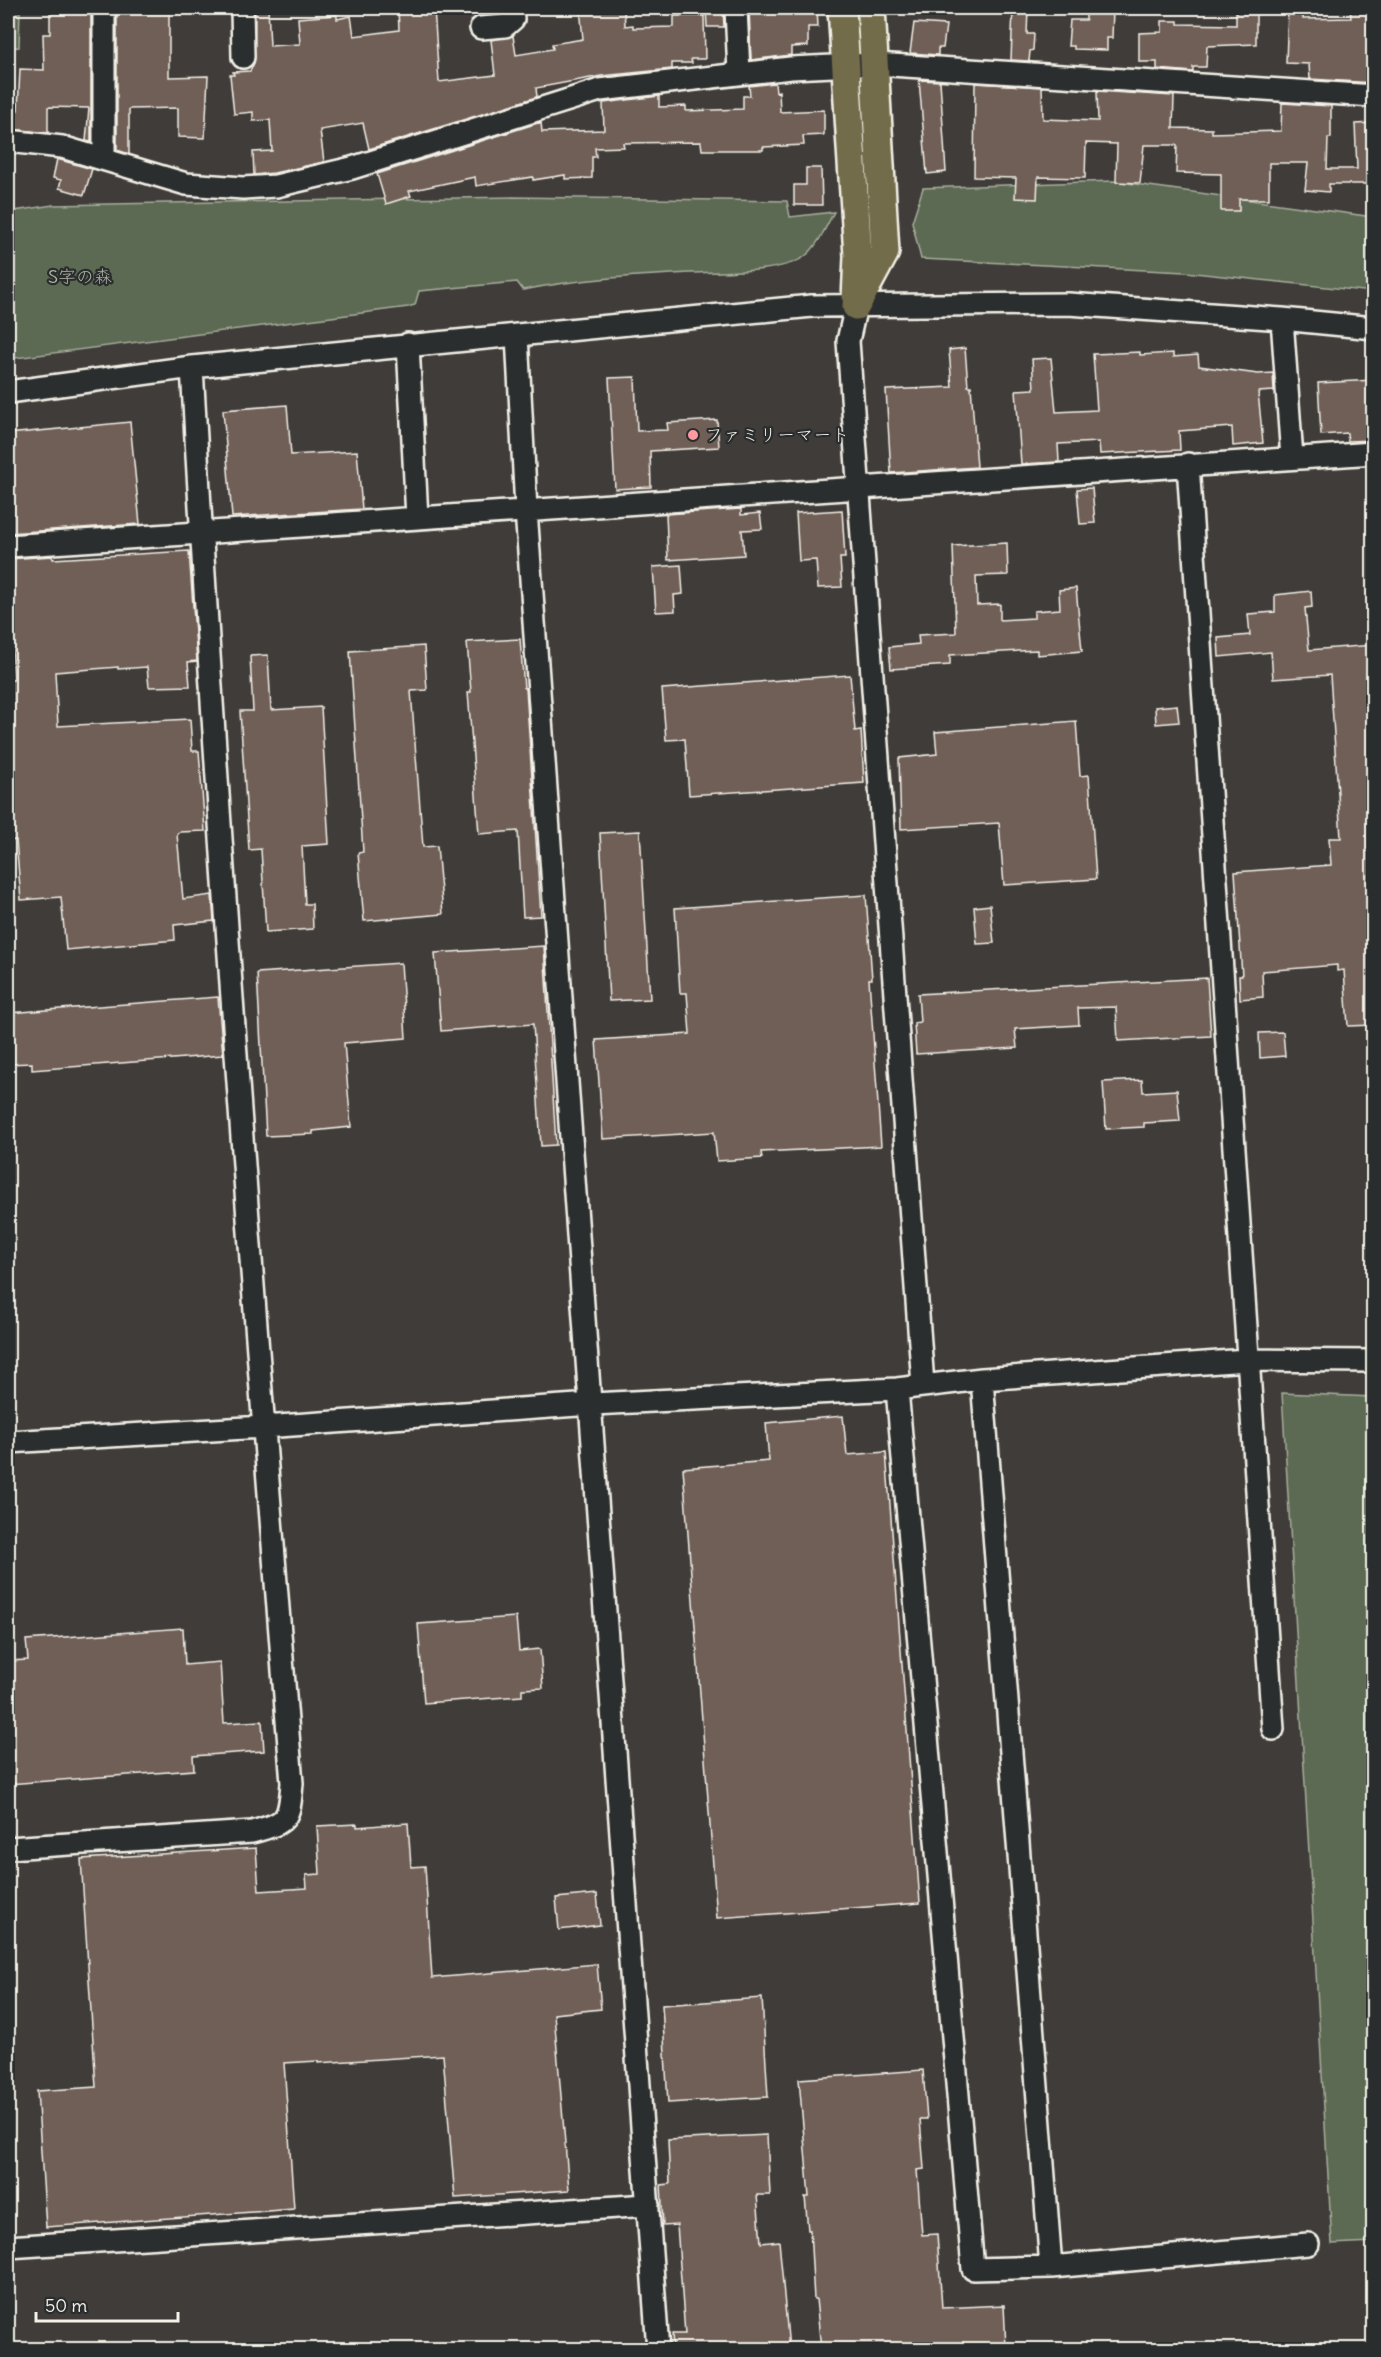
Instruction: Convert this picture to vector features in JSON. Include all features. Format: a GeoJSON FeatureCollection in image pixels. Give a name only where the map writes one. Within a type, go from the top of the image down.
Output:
{"type":"FeatureCollection","features":[{"type":"Feature","properties":{"kind":"main road"},"geometry":{"type":"LineString","coordinates":[[842,8],[858,256],[856,306]]}},
{"type":"Feature","properties":{"kind":"main road"},"geometry":{"type":"LineString","coordinates":[[856,306],[885,252],[871,8]]}},
{"type":"Feature","properties":{"kind":"street"},"geometry":{"type":"LineString","coordinates":[[104,8],[104,158]]}},
{"type":"Feature","properties":{"kind":"street"},"geometry":{"type":"LineString","coordinates":[[242,8],[243,57]]}},
{"type":"Feature","properties":{"kind":"street"},"geometry":{"type":"LineString","coordinates":[[481,28],[505,26],[513,19],[512,8]]}},
{"type":"Feature","properties":{"kind":"street"},"geometry":{"type":"LineString","coordinates":[[736,8],[739,73]]}},
{"type":"Feature","properties":{"kind":"street"},"geometry":{"type":"LineString","coordinates":[[8,141],[62,147],[186,184],[243,188],[276,186],[352,168],[600,90],[739,73],[875,64],[1374,96]]}},
{"type":"Feature","properties":{"kind":"street"},"geometry":{"type":"LineString","coordinates":[[8,392],[192,367],[812,306],[1068,304],[1374,328]]}},
{"type":"Feature","properties":{"kind":"street"},"geometry":{"type":"LineString","coordinates":[[856,306],[848,341],[923,1385]]}},
{"type":"Feature","properties":{"kind":"street"},"geometry":{"type":"LineString","coordinates":[[1282,319],[1292,458]]}},
{"type":"Feature","properties":{"kind":"street"},"geometry":{"type":"LineString","coordinates":[[517,335],[526,510],[592,1404],[658,2349]]}},
{"type":"Feature","properties":{"kind":"street"},"geometry":{"type":"LineString","coordinates":[[408,344],[417,518]]}},
{"type":"Feature","properties":{"kind":"street"},"geometry":{"type":"LineString","coordinates":[[8,1848],[252,1832],[278,1825],[290,1812],[292,1783],[264,1427],[201,533],[192,367]]}},
{"type":"Feature","properties":{"kind":"street"},"geometry":{"type":"LineString","coordinates":[[8,546],[1374,453]]}},
{"type":"Feature","properties":{"kind":"street"},"geometry":{"type":"LineString","coordinates":[[1188,464],[1272,1729]]}},
{"type":"Feature","properties":{"kind":"street"},"geometry":{"type":"LineString","coordinates":[[8,1442],[592,1404],[897,1389],[982,1379],[1246,1360],[1374,1361]]}},
{"type":"Feature","properties":{"kind":"street"},"geometry":{"type":"LineString","coordinates":[[982,1379],[1052,2267]]}},
{"type":"Feature","properties":{"kind":"street"},"geometry":{"type":"LineString","coordinates":[[897,1389],[973,2269],[1052,2267],[1308,2244]]}},
{"type":"Feature","properties":{"kind":"street"},"geometry":{"type":"LineString","coordinates":[[8,2247],[648,2205]]}},
{"type":"Feature","properties":{"kind":"green space"},"geometry":{"type":"Polygon","coordinates":[[[8,8],[20,8],[19,47],[8,48],[8,8]]]}},
{"type":"Feature","properties":{"kind":"green space"},"geometry":{"type":"Polygon","coordinates":[[[1113,181],[1373,217],[1373,292],[1185,272],[921,259],[912,222],[923,188],[1113,181]]]}},
{"type":"Feature","properties":{"kind":"green space","name":"S字の森"},"geometry":{"type":"Polygon","coordinates":[[[513,197],[787,201],[790,217],[834,212],[818,242],[809,253],[793,262],[765,269],[607,278],[523,290],[517,282],[419,291],[415,305],[408,307],[8,359],[8,212],[53,205],[513,197]]]}},
{"type":"Feature","properties":{"kind":"green space"},"geometry":{"type":"Polygon","coordinates":[[[1282,1393],[1373,1397],[1373,2242],[1332,2244],[1282,1393]]]}},
{"type":"Feature","properties":{"kind":"building"},"geometry":{"type":"Polygon","coordinates":[[[50,8],[91,8],[91,142],[86,141],[89,108],[48,107],[48,133],[11,129],[12,110],[18,110],[20,69],[44,70],[43,34],[50,34],[50,8]]]}},
{"type":"Feature","properties":{"kind":"building"},"geometry":{"type":"Polygon","coordinates":[[[117,8],[169,8],[169,77],[208,76],[205,138],[178,137],[178,108],[129,109],[129,154],[117,150],[117,8]]]}},
{"type":"Feature","properties":{"kind":"building"},"geometry":{"type":"Polygon","coordinates":[[[255,8],[268,8],[270,46],[300,44],[298,18],[337,15],[337,19],[351,16],[354,36],[399,30],[398,8],[434,8],[439,82],[495,75],[491,40],[513,36],[516,55],[553,49],[552,44],[583,39],[580,8],[624,8],[625,26],[633,25],[633,28],[674,27],[674,16],[704,16],[705,59],[691,59],[692,63],[672,63],[672,69],[601,76],[536,88],[537,97],[369,149],[363,123],[320,130],[324,162],[254,175],[253,152],[272,151],[270,120],[253,121],[253,112],[234,114],[230,75],[234,75],[233,72],[250,71],[254,63],[255,8]]]}},
{"type":"Feature","properties":{"kind":"building"},"geometry":{"type":"Polygon","coordinates":[[[706,8],[723,8],[724,27],[707,27],[706,8]]]}},
{"type":"Feature","properties":{"kind":"building"},"geometry":{"type":"Polygon","coordinates":[[[749,8],[817,8],[818,27],[808,27],[808,46],[791,47],[791,55],[751,60],[749,8]]]}},
{"type":"Feature","properties":{"kind":"building"},"geometry":{"type":"Polygon","coordinates":[[[1013,8],[1028,8],[1027,34],[1034,34],[1033,50],[1030,51],[1029,61],[1011,60],[1013,8]]]}},
{"type":"Feature","properties":{"kind":"building"},"geometry":{"type":"Polygon","coordinates":[[[1086,8],[1113,9],[1112,38],[1107,38],[1107,50],[1074,49],[1074,46],[1068,46],[1070,20],[1086,20],[1086,8]]]}},
{"type":"Feature","properties":{"kind":"building"},"geometry":{"type":"Polygon","coordinates":[[[1236,8],[1256,8],[1256,44],[1207,46],[1206,67],[1193,67],[1193,72],[1157,69],[1157,62],[1139,62],[1139,33],[1162,32],[1162,21],[1178,21],[1178,24],[1236,25],[1236,8]]]}},
{"type":"Feature","properties":{"kind":"building"},"geometry":{"type":"Polygon","coordinates":[[[1288,8],[1303,8],[1303,19],[1351,18],[1350,8],[1371,8],[1374,83],[1310,79],[1309,64],[1286,63],[1288,8]]]}},
{"type":"Feature","properties":{"kind":"building"},"geometry":{"type":"Polygon","coordinates":[[[914,23],[946,25],[943,48],[938,48],[938,55],[910,53],[914,23]]]}},
{"type":"Feature","properties":{"kind":"building"},"geometry":{"type":"Polygon","coordinates":[[[919,80],[940,81],[946,172],[927,174],[919,80]]]}},
{"type":"Feature","properties":{"kind":"building"},"geometry":{"type":"Polygon","coordinates":[[[775,83],[776,92],[779,91],[780,112],[824,110],[824,135],[803,136],[804,145],[763,147],[763,150],[702,150],[701,142],[623,143],[624,147],[595,148],[596,157],[592,157],[592,178],[565,179],[565,175],[533,180],[533,177],[476,186],[475,177],[409,191],[411,196],[386,204],[377,174],[541,122],[542,132],[604,130],[603,103],[659,96],[659,107],[686,106],[686,111],[743,109],[743,96],[750,96],[749,86],[775,83]]]}},
{"type":"Feature","properties":{"kind":"building"},"geometry":{"type":"Polygon","coordinates":[[[975,83],[1042,87],[1043,119],[1098,121],[1097,91],[1174,96],[1173,128],[1212,129],[1212,133],[1281,131],[1282,103],[1331,106],[1331,138],[1328,138],[1327,169],[1357,169],[1355,124],[1374,123],[1374,184],[1329,184],[1329,192],[1305,190],[1308,163],[1269,163],[1269,199],[1239,199],[1239,211],[1221,211],[1221,174],[1176,173],[1177,145],[1144,145],[1140,183],[1116,182],[1117,144],[1086,143],[1085,178],[1038,177],[1037,199],[1015,198],[1016,178],[974,177],[975,83]]]}},
{"type":"Feature","properties":{"kind":"building"},"geometry":{"type":"Polygon","coordinates":[[[57,159],[92,169],[84,195],[59,188],[61,180],[53,178],[57,159]]]}},
{"type":"Feature","properties":{"kind":"building"},"geometry":{"type":"Polygon","coordinates":[[[806,168],[821,168],[822,205],[794,205],[794,185],[806,185],[806,168]]]}},
{"type":"Feature","properties":{"kind":"building"},"geometry":{"type":"Polygon","coordinates":[[[965,348],[968,386],[971,386],[977,467],[891,473],[886,390],[952,387],[949,350],[965,348]]]}},
{"type":"Feature","properties":{"kind":"building"},"geometry":{"type":"Polygon","coordinates":[[[1140,352],[1140,355],[1173,353],[1173,357],[1198,355],[1199,366],[1258,374],[1273,373],[1274,391],[1258,392],[1263,443],[1233,446],[1232,427],[1179,431],[1180,450],[1100,454],[1099,442],[1058,444],[1059,462],[1021,464],[1016,390],[1034,389],[1032,359],[1051,358],[1056,412],[1097,410],[1093,354],[1140,352]]]}},
{"type":"Feature","properties":{"kind":"building"},"geometry":{"type":"Polygon","coordinates":[[[635,377],[637,431],[668,430],[667,423],[717,420],[719,447],[650,451],[651,487],[615,489],[609,378],[635,377]]]}},
{"type":"Feature","properties":{"kind":"building"},"geometry":{"type":"Polygon","coordinates":[[[1374,380],[1374,440],[1348,441],[1347,433],[1321,435],[1318,383],[1374,380]]]}},
{"type":"Feature","properties":{"kind":"building"},"geometry":{"type":"Polygon","coordinates":[[[287,405],[291,455],[357,451],[362,509],[232,517],[223,410],[287,405]]]}},
{"type":"Feature","properties":{"kind":"building"},"geometry":{"type":"Polygon","coordinates":[[[130,422],[140,524],[8,533],[8,434],[130,422]]]}},
{"type":"Feature","properties":{"kind":"building"},"geometry":{"type":"Polygon","coordinates":[[[1092,488],[1095,523],[1080,524],[1077,489],[1092,488]]]}},
{"type":"Feature","properties":{"kind":"building"},"geometry":{"type":"Polygon","coordinates":[[[741,509],[741,515],[760,513],[762,529],[742,530],[744,555],[668,560],[666,514],[741,509]]]}},
{"type":"Feature","properties":{"kind":"building"},"geometry":{"type":"Polygon","coordinates":[[[842,510],[845,558],[840,558],[842,587],[818,588],[816,560],[799,561],[796,513],[842,510]]]}},
{"type":"Feature","properties":{"kind":"building"},"geometry":{"type":"Polygon","coordinates":[[[1007,543],[1008,575],[976,576],[977,605],[1000,604],[1000,620],[1034,618],[1034,611],[1060,609],[1059,590],[1076,588],[1082,651],[1037,655],[1037,650],[950,655],[950,665],[891,669],[889,647],[919,644],[918,635],[956,633],[953,546],[1007,543]]]}},
{"type":"Feature","properties":{"kind":"building"},"geometry":{"type":"Polygon","coordinates":[[[189,551],[197,661],[188,662],[190,686],[149,687],[147,667],[55,672],[58,726],[190,719],[192,751],[199,751],[205,831],[177,834],[183,899],[212,895],[214,921],[174,925],[175,940],[66,950],[61,897],[21,900],[16,840],[8,841],[8,680],[14,680],[8,559],[52,556],[53,559],[189,551]]]}},
{"type":"Feature","properties":{"kind":"building"},"geometry":{"type":"Polygon","coordinates":[[[681,565],[683,594],[674,595],[675,611],[656,612],[653,567],[681,565]]]}},
{"type":"Feature","properties":{"kind":"building"},"geometry":{"type":"Polygon","coordinates":[[[1311,591],[1312,607],[1305,608],[1309,650],[1374,645],[1374,1025],[1348,1026],[1344,970],[1337,971],[1337,965],[1262,971],[1263,997],[1240,999],[1239,976],[1242,976],[1235,872],[1331,865],[1329,838],[1341,838],[1330,675],[1273,679],[1271,652],[1219,657],[1218,638],[1250,635],[1248,614],[1275,612],[1275,595],[1311,591]]]}},
{"type":"Feature","properties":{"kind":"building"},"geometry":{"type":"Polygon","coordinates":[[[520,639],[524,688],[526,688],[541,916],[523,917],[518,831],[479,834],[468,692],[471,692],[467,642],[520,639]]]}},
{"type":"Feature","properties":{"kind":"building"},"geometry":{"type":"Polygon","coordinates":[[[424,646],[427,690],[411,691],[423,847],[437,846],[443,914],[364,921],[358,853],[363,852],[350,651],[424,646]]]}},
{"type":"Feature","properties":{"kind":"building"},"geometry":{"type":"Polygon","coordinates":[[[268,655],[271,710],[321,707],[329,844],[302,846],[305,904],[312,904],[313,929],[266,932],[261,849],[249,850],[240,711],[253,711],[250,656],[268,655]]]}},
{"type":"Feature","properties":{"kind":"building"},"geometry":{"type":"Polygon","coordinates":[[[850,675],[855,731],[861,730],[864,783],[689,795],[685,739],[666,740],[662,689],[850,675]]]}},
{"type":"Feature","properties":{"kind":"building"},"geometry":{"type":"Polygon","coordinates":[[[1177,705],[1179,722],[1156,724],[1155,707],[1177,705]]]}},
{"type":"Feature","properties":{"kind":"building"},"geometry":{"type":"Polygon","coordinates":[[[1076,721],[1080,776],[1089,775],[1096,879],[1004,885],[999,823],[901,829],[899,758],[937,754],[935,732],[1076,721]]]}},
{"type":"Feature","properties":{"kind":"building"},"geometry":{"type":"Polygon","coordinates":[[[640,831],[650,999],[609,1001],[600,833],[640,831]]]}},
{"type":"Feature","properties":{"kind":"building"},"geometry":{"type":"Polygon","coordinates":[[[866,895],[872,979],[869,979],[881,1146],[761,1152],[762,1158],[717,1161],[714,1132],[603,1139],[596,1040],[690,1034],[687,993],[680,993],[675,908],[866,895]]]}},
{"type":"Feature","properties":{"kind":"building"},"geometry":{"type":"Polygon","coordinates":[[[990,905],[994,943],[977,944],[974,907],[990,905]]]}},
{"type":"Feature","properties":{"kind":"building"},"geometry":{"type":"Polygon","coordinates":[[[544,946],[556,1145],[541,1146],[533,1024],[441,1031],[435,953],[544,946]]]}},
{"type":"Feature","properties":{"kind":"building"},"geometry":{"type":"Polygon","coordinates":[[[401,963],[406,1038],[344,1043],[351,1127],[313,1131],[313,1134],[266,1136],[257,973],[401,963]]]}},
{"type":"Feature","properties":{"kind":"building"},"geometry":{"type":"Polygon","coordinates":[[[1207,978],[1211,1036],[1118,1041],[1116,1007],[1078,1008],[1079,1025],[1015,1029],[1017,1048],[916,1054],[914,1023],[920,1022],[918,994],[1207,978]]]}},
{"type":"Feature","properties":{"kind":"building"},"geometry":{"type":"Polygon","coordinates":[[[218,997],[223,1055],[32,1070],[32,1063],[8,1064],[8,1013],[218,997]]]}},
{"type":"Feature","properties":{"kind":"building"},"geometry":{"type":"Polygon","coordinates":[[[1283,1032],[1285,1056],[1260,1058],[1259,1033],[1283,1032]]]}},
{"type":"Feature","properties":{"kind":"building"},"geometry":{"type":"Polygon","coordinates":[[[1142,1080],[1143,1092],[1177,1090],[1180,1121],[1144,1123],[1144,1127],[1106,1129],[1103,1082],[1142,1080]]]}},
{"type":"Feature","properties":{"kind":"building"},"geometry":{"type":"Polygon","coordinates":[[[843,1416],[847,1455],[886,1452],[920,1903],[717,1918],[683,1468],[769,1461],[766,1423],[843,1416]]]}},
{"type":"Feature","properties":{"kind":"building"},"geometry":{"type":"Polygon","coordinates":[[[516,1617],[519,1651],[540,1649],[543,1688],[522,1689],[522,1696],[424,1703],[418,1624],[516,1617]]]}},
{"type":"Feature","properties":{"kind":"building"},"geometry":{"type":"Polygon","coordinates":[[[183,1628],[185,1665],[220,1662],[224,1723],[262,1721],[264,1751],[193,1756],[194,1770],[8,1784],[8,1661],[28,1660],[26,1640],[183,1628]]]}},
{"type":"Feature","properties":{"kind":"building"},"geometry":{"type":"Polygon","coordinates":[[[408,1823],[411,1867],[425,1866],[432,1978],[597,1964],[601,2009],[554,2014],[569,2190],[455,2198],[443,2055],[284,2063],[294,2209],[46,2227],[37,2091],[96,2087],[81,1859],[256,1848],[259,1891],[307,1888],[306,1875],[320,1874],[317,1826],[357,1824],[357,1827],[408,1823]]]}},
{"type":"Feature","properties":{"kind":"building"},"geometry":{"type":"Polygon","coordinates":[[[597,1894],[600,1925],[559,1930],[556,1898],[597,1894]]]}},
{"type":"Feature","properties":{"kind":"building"},"geometry":{"type":"Polygon","coordinates":[[[762,1998],[768,2097],[668,2103],[662,2005],[762,1998]]]}},
{"type":"Feature","properties":{"kind":"building"},"geometry":{"type":"Polygon","coordinates":[[[923,2070],[927,2119],[920,2119],[924,2169],[917,2170],[922,2235],[937,2234],[942,2308],[1004,2305],[1006,2349],[821,2349],[805,2197],[809,2197],[799,2079],[923,2070]]]}},
{"type":"Feature","properties":{"kind":"building"},"geometry":{"type":"Polygon","coordinates":[[[767,2135],[770,2195],[757,2195],[761,2243],[779,2241],[789,2349],[673,2349],[672,2334],[685,2334],[677,2225],[663,2226],[661,2185],[670,2184],[668,2140],[767,2135]]]}},
{"type":"Feature","properties":{"kind":"place","name":"ファミリーマート"},"geometry":{"type":"Point","coordinates":[693,435]}}]}
